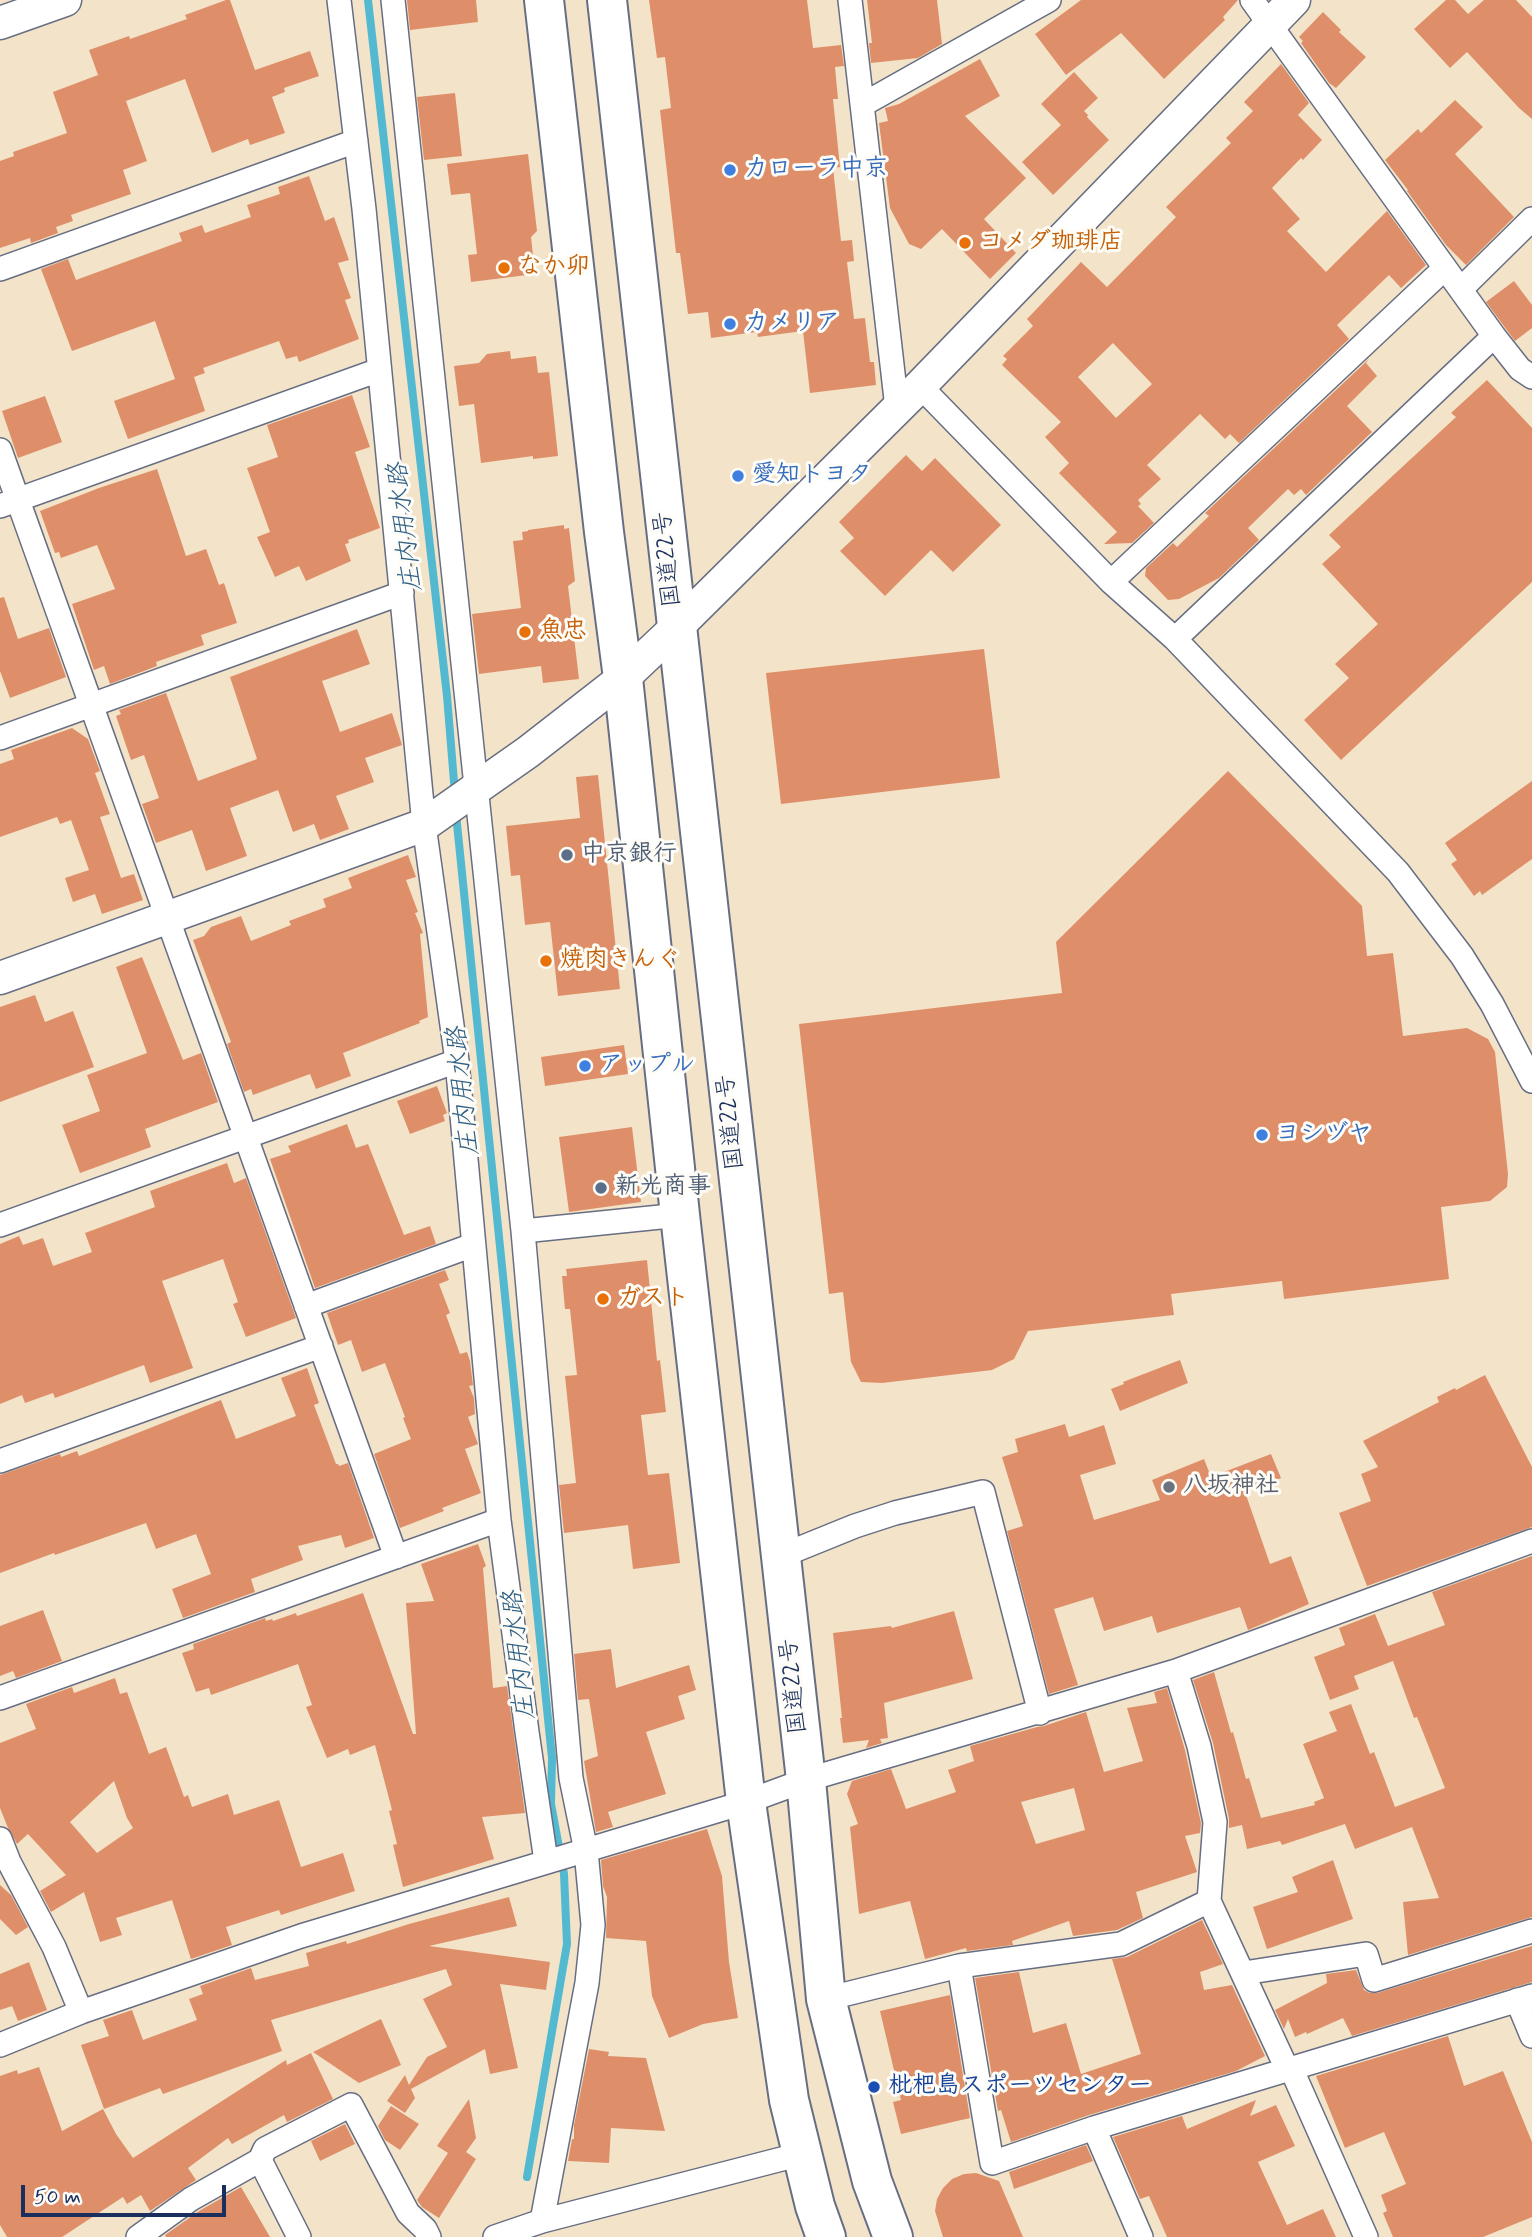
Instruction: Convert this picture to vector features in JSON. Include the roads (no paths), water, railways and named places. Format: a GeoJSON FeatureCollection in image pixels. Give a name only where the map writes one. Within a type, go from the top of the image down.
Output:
{"type":"FeatureCollection","features":[{"type":"Feature","properties":{"kind":"highway"},"geometry":{"type":"LineString","coordinates":[[544,0],[604,533],[624,678],[680,1215],[746,1802],[789,2100],[815,2206],[826,2237]]}},
{"type":"Feature","properties":{"kind":"highway","name":"国道22号"},"geometry":{"type":"LineString","coordinates":[[607,0],[806,1780],[826,1999],[872,2181],[893,2237]]}},
{"type":"Feature","properties":{"kind":"street"},"geometry":{"type":"LineString","coordinates":[[0,23],[65,0]]}},
{"type":"Feature","properties":{"kind":"street"},"geometry":{"type":"LineString","coordinates":[[338,0],[356,141],[427,823],[457,1061],[499,1520],[527,1732],[548,1861]]}},
{"type":"Feature","properties":{"kind":"street"},"geometry":{"type":"LineString","coordinates":[[393,0],[473,792],[523,1231],[571,1778],[593,1925],[587,1983],[542,2221]]}},
{"type":"Feature","properties":{"kind":"street"},"geometry":{"type":"LineString","coordinates":[[850,0],[897,408]]}},
{"type":"Feature","properties":{"kind":"street"},"geometry":{"type":"LineString","coordinates":[[862,105],[1049,0]]}},
{"type":"Feature","properties":{"kind":"street"},"geometry":{"type":"LineString","coordinates":[[1252,0],[1494,335],[1520,369],[1532,377]]}},
{"type":"Feature","properties":{"kind":"street"},"geometry":{"type":"LineString","coordinates":[[0,978],[427,823],[473,792],[624,678],[920,386],[1294,0]]}},
{"type":"Feature","properties":{"kind":"street"},"geometry":{"type":"LineString","coordinates":[[0,269],[356,141]]}},
{"type":"Feature","properties":{"kind":"street"},"geometry":{"type":"LineString","coordinates":[[1461,289],[1532,219]]}},
{"type":"Feature","properties":{"kind":"street"},"geometry":{"type":"LineString","coordinates":[[1111,582],[1445,268]]}},
{"type":"Feature","properties":{"kind":"street"},"geometry":{"type":"LineString","coordinates":[[1175,639],[1494,335]]}},
{"type":"Feature","properties":{"kind":"street"},"geometry":{"type":"LineString","coordinates":[[9,503],[379,370]]}},
{"type":"Feature","properties":{"kind":"street"},"geometry":{"type":"LineString","coordinates":[[920,386],[1111,582],[1175,639],[1398,872],[1462,957],[1492,1004],[1532,1081]]}},
{"type":"Feature","properties":{"kind":"street"},"geometry":{"type":"LineString","coordinates":[[0,450],[9,503],[91,705],[396,1557]]}},
{"type":"Feature","properties":{"kind":"street"},"geometry":{"type":"LineString","coordinates":[[0,738],[402,593]]}},
{"type":"Feature","properties":{"kind":"street"},"geometry":{"type":"LineString","coordinates":[[0,1226],[457,1061]]}},
{"type":"Feature","properties":{"kind":"street"},"geometry":{"type":"LineString","coordinates":[[523,1231],[680,1215]]}},
{"type":"Feature","properties":{"kind":"street"},"geometry":{"type":"LineString","coordinates":[[306,1306],[473,1245]]}},
{"type":"Feature","properties":{"kind":"street"},"geometry":{"type":"LineString","coordinates":[[0,1461],[321,1346]]}},
{"type":"Feature","properties":{"kind":"street"},"geometry":{"type":"LineString","coordinates":[[781,1556],[885,1516],[983,1492],[1040,1713]]}},
{"type":"Feature","properties":{"kind":"street"},"geometry":{"type":"LineString","coordinates":[[0,1698],[499,1520]]}},
{"type":"Feature","properties":{"kind":"street"},"geometry":{"type":"LineString","coordinates":[[0,2045],[81,2012],[301,1936],[746,1802],[806,1780],[1176,1671],[1532,1541]]}},
{"type":"Feature","properties":{"kind":"street"},"geometry":{"type":"LineString","coordinates":[[1176,1671],[1199,1746],[1215,1822],[1209,1901],[1366,2237]]}},
{"type":"Feature","properties":{"kind":"street"},"geometry":{"type":"LineString","coordinates":[[0,1839],[9,1862],[54,1947],[81,2012]]}},
{"type":"Feature","properties":{"kind":"street"},"geometry":{"type":"LineString","coordinates":[[826,1999],[959,1966],[1121,1944],[1209,1901]]}},
{"type":"Feature","properties":{"kind":"street"},"geometry":{"type":"LineString","coordinates":[[1244,1973],[1366,1954],[1374,1980],[1532,1931]]}},
{"type":"Feature","properties":{"kind":"street"},"geometry":{"type":"LineString","coordinates":[[959,1966],[992,2163],[1094,2128],[1525,1998],[1532,2036]]}},
{"type":"Feature","properties":{"kind":"street"},"geometry":{"type":"LineString","coordinates":[[138,2237],[191,2199],[260,2160],[265,2149],[351,2105],[408,2213],[425,2229],[429,2237]]}},
{"type":"Feature","properties":{"kind":"street"},"geometry":{"type":"LineString","coordinates":[[1094,2128],[1141,2237]]}},
{"type":"Feature","properties":{"kind":"street"},"geometry":{"type":"LineString","coordinates":[[495,2237],[542,2221],[801,2154]]}},
{"type":"Feature","properties":{"kind":"street"},"geometry":{"type":"LineString","coordinates":[[260,2160],[299,2237]]}},
{"type":"Feature","properties":{"kind":"waterway","name":"庄内用水路"},"geometry":{"type":"LineString","coordinates":[[368,0],[447,696],[455,794]]}},
{"type":"Feature","properties":{"kind":"waterway","name":"庄内用水路"},"geometry":{"type":"LineString","coordinates":[[456,814],[552,1758],[551,1804],[564,1874],[567,1944],[527,2177]]}},
{"type":"Feature","properties":{"kind":"place","name":"カローラ中京"},"geometry":{"type":"Point","coordinates":[730,170]}},
{"type":"Feature","properties":{"kind":"place","name":"コメダ珈琲店"},"geometry":{"type":"Point","coordinates":[965,243]}},
{"type":"Feature","properties":{"kind":"place","name":"なか卯"},"geometry":{"type":"Point","coordinates":[504,268]}},
{"type":"Feature","properties":{"kind":"place","name":"カメリア"},"geometry":{"type":"Point","coordinates":[730,324]}},
{"type":"Feature","properties":{"kind":"place","name":"愛知トヨタ"},"geometry":{"type":"Point","coordinates":[738,476]}},
{"type":"Feature","properties":{"kind":"place","name":"魚忠"},"geometry":{"type":"Point","coordinates":[525,632]}},
{"type":"Feature","properties":{"kind":"place","name":"中京銀行"},"geometry":{"type":"Point","coordinates":[567,855]}},
{"type":"Feature","properties":{"kind":"place","name":"焼肉きんぐ"},"geometry":{"type":"Point","coordinates":[546,961]}},
{"type":"Feature","properties":{"kind":"place","name":"アップル"},"geometry":{"type":"Point","coordinates":[585,1066]}},
{"type":"Feature","properties":{"kind":"place","name":"ヨシヅヤ"},"geometry":{"type":"Point","coordinates":[1262,1135]}},
{"type":"Feature","properties":{"kind":"place","name":"新光商事"},"geometry":{"type":"Point","coordinates":[601,1188]}},
{"type":"Feature","properties":{"kind":"place","name":"ガスト"},"geometry":{"type":"Point","coordinates":[603,1299]}},
{"type":"Feature","properties":{"kind":"place","name":"八坂神社"},"geometry":{"type":"Point","coordinates":[1169,1487]}},
{"type":"Feature","properties":{"kind":"place","name":"枇杷島スポーツセンター"},"geometry":{"type":"Point","coordinates":[874,2087]}}]}
